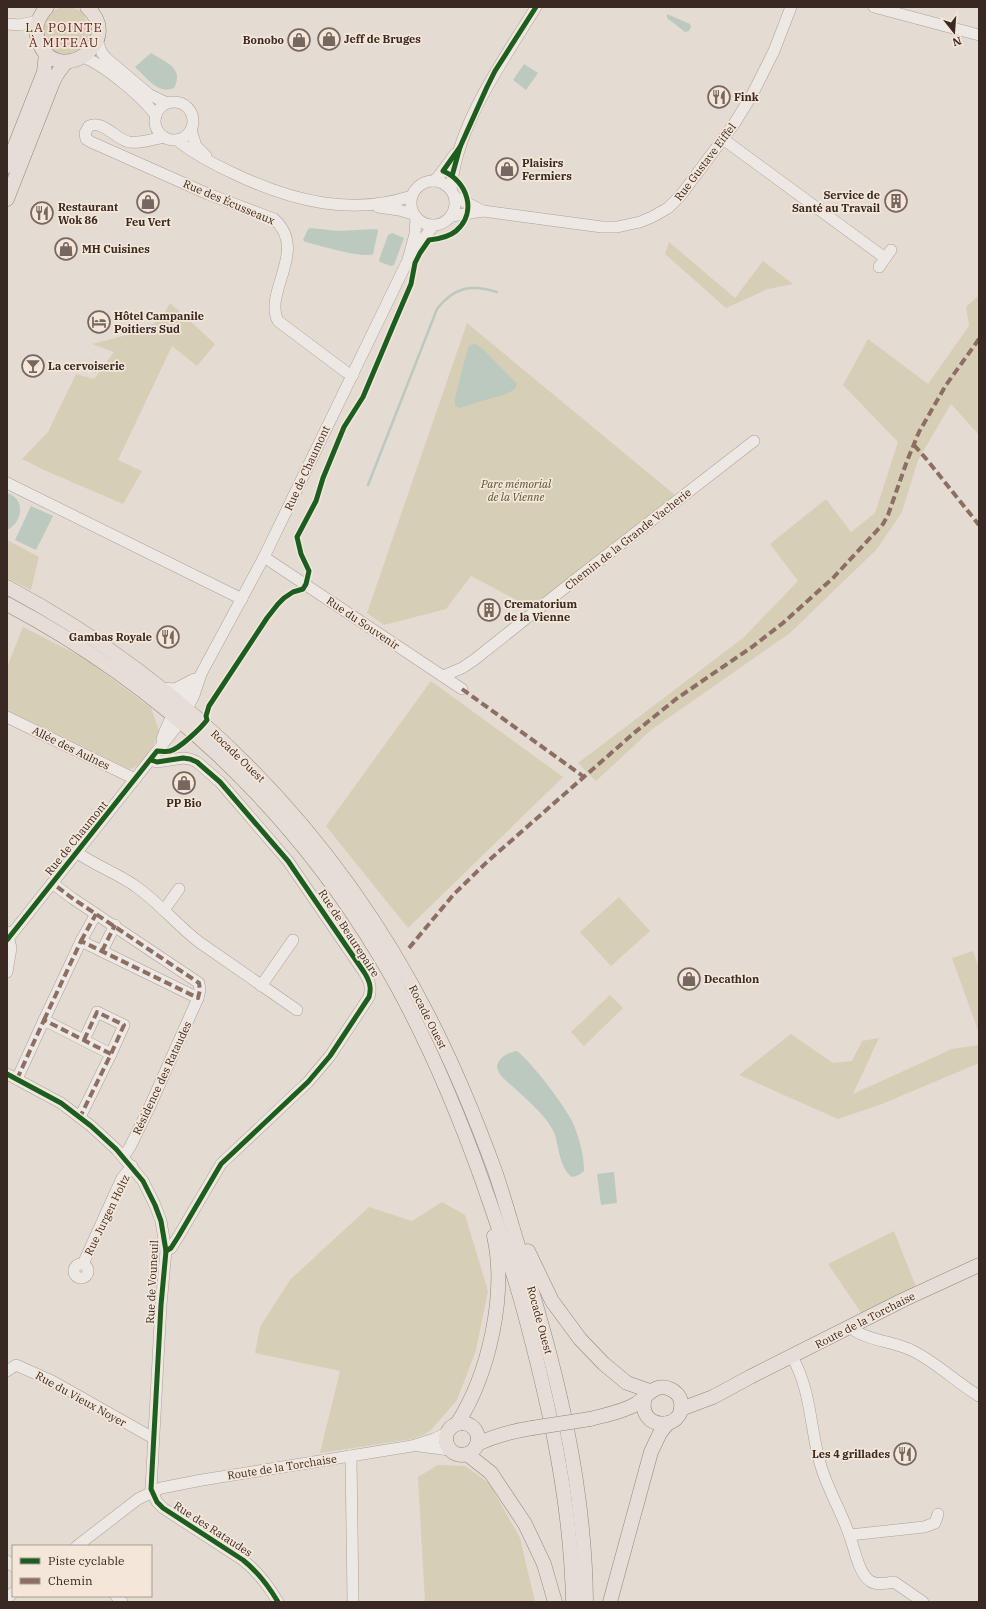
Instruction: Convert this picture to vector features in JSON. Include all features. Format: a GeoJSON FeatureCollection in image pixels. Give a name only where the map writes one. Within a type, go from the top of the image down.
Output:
{"type":"FeatureCollection","features":[{"type":"Feature","properties":{"kind":"main road"},"geometry":{"type":"LineString","coordinates":[[48,7],[38,20],[37,35],[40,44],[46,53],[52,58],[66,62],[83,57],[93,48],[97,41],[97,21],[88,7]]}},
{"type":"Feature","properties":{"kind":"main road"},"geometry":{"type":"LineString","coordinates":[[7,166],[44,72],[46,53]]}},
{"type":"Feature","properties":{"kind":"main road"},"geometry":{"type":"LineString","coordinates":[[7,199],[55,78],[66,62]]}},
{"type":"Feature","properties":{"kind":"main road","name":"Rocade Ouest"},"geometry":{"type":"LineString","coordinates":[[7,587],[35,602],[96,640],[162,688],[180,712],[266,804],[320,867],[380,956],[404,998],[460,1118],[506,1250],[531,1337],[548,1405],[560,1470],[568,1523],[573,1602]]}},
{"type":"Feature","properties":{"kind":"main road","name":"Rocade Ouest"},"geometry":{"type":"LineString","coordinates":[[7,604],[89,651],[222,740],[276,795],[330,859],[372,919],[411,984],[430,1019],[467,1099],[496,1174],[534,1296],[562,1408],[574,1468],[582,1521],[586,1602]]}},
{"type":"Feature","properties":{"kind":"main road"},"geometry":{"type":"LineString","coordinates":[[460,1118],[493,1232],[497,1252],[498,1270],[496,1309],[485,1358],[472,1399],[452,1428],[446,1441],[450,1450],[458,1455],[516,1430]]}},
{"type":"Feature","properties":{"kind":"main road"},"geometry":{"type":"LineString","coordinates":[[496,1174],[531,1258],[544,1286],[560,1313],[591,1351],[614,1373],[627,1383],[648,1394]]}},
{"type":"Feature","properties":{"kind":"main road","name":"Route de la Torchaise"},"geometry":{"type":"LineString","coordinates":[[681,1409],[713,1397],[792,1357],[814,1339],[850,1327],[979,1265]]}},
{"type":"Feature","properties":{"kind":"main road","name":"Route de la Torchaise"},"geometry":{"type":"LineString","coordinates":[[677,1393],[689,1395],[703,1393],[750,1377]]}},
{"type":"Feature","properties":{"kind":"main road"},"geometry":{"type":"LineString","coordinates":[[474,1429],[516,1430],[590,1418],[629,1408],[648,1394],[661,1387],[668,1388],[677,1393],[680,1398],[681,1409],[676,1418],[668,1423],[660,1433],[651,1452],[610,1602]]}},
{"type":"Feature","properties":{"kind":"main road"},"geometry":{"type":"LineString","coordinates":[[648,1394],[644,1408],[648,1418]]}},
{"type":"Feature","properties":{"kind":"main road"},"geometry":{"type":"LineString","coordinates":[[590,1418],[648,1418],[657,1424],[668,1423]]}},
{"type":"Feature","properties":{"kind":"main road"},"geometry":{"type":"LineString","coordinates":[[452,1428],[466,1424],[474,1429],[478,1436],[472,1449]]}},
{"type":"Feature","properties":{"kind":"main road"},"geometry":{"type":"LineString","coordinates":[[472,1449],[491,1473],[524,1524],[544,1564],[555,1602]]}},
{"type":"Feature","properties":{"kind":"street"},"geometry":{"type":"LineString","coordinates":[[83,57],[101,65],[144,102],[156,120],[157,130],[164,137],[177,140],[208,162],[218,167],[271,190],[297,198],[324,204],[364,205],[399,210],[415,216],[421,222],[433,226],[440,224],[452,216],[455,204],[452,173],[468,126],[495,71],[536,7]]}},
{"type":"Feature","properties":{"kind":"street","name":"Rue Gustave Eiffel"},"geometry":{"type":"LineString","coordinates":[[452,216],[483,211],[602,227],[628,226],[660,213],[676,202],[744,108],[765,71],[791,7]]}},
{"type":"Feature","properties":{"kind":"street"},"geometry":{"type":"LineString","coordinates":[[874,7],[979,35]]}},
{"type":"Feature","properties":{"kind":"street"},"geometry":{"type":"LineString","coordinates":[[7,24],[18,25],[38,20]]}},
{"type":"Feature","properties":{"kind":"street"},"geometry":{"type":"LineString","coordinates":[[18,25],[37,35]]}},
{"type":"Feature","properties":{"kind":"street"},"geometry":{"type":"LineString","coordinates":[[97,41],[106,58],[150,95],[167,103]]}},
{"type":"Feature","properties":{"kind":"street"},"geometry":{"type":"LineString","coordinates":[[139,142],[149,134],[162,106],[167,103],[176,102],[188,107],[194,118],[191,130],[194,141],[200,151],[218,167]]}},
{"type":"Feature","properties":{"kind":"street","name":"Rue des Écusseaux"},"geometry":{"type":"LineString","coordinates":[[164,137],[139,142],[124,140],[97,125],[89,126],[85,133],[86,139],[91,142],[208,194],[274,219],[284,229],[287,239],[284,272],[274,307],[278,321],[346,372],[353,375]]}},
{"type":"Feature","properties":{"kind":"street"},"geometry":{"type":"LineString","coordinates":[[177,140],[182,138],[191,130]]}},
{"type":"Feature","properties":{"kind":"street"},"geometry":{"type":"LineString","coordinates":[[723,139],[885,258]]}},
{"type":"Feature","properties":{"kind":"street"},"geometry":{"type":"LineString","coordinates":[[433,181],[460,147]]}},
{"type":"Feature","properties":{"kind":"street"},"geometry":{"type":"LineString","coordinates":[[415,216],[410,202],[417,187],[422,184],[433,181],[440,182],[453,194]]}},
{"type":"Feature","properties":{"kind":"street","name":"Rue Gustave Eiffel"},"geometry":{"type":"LineString","coordinates":[[453,194],[483,211]]}},
{"type":"Feature","properties":{"kind":"street"},"geometry":{"type":"LineString","coordinates":[[364,205],[398,201],[412,196]]}},
{"type":"Feature","properties":{"kind":"street","name":"Rue de Chaumont"},"geometry":{"type":"LineString","coordinates":[[8,936],[154,755],[180,712],[264,558],[408,260],[415,234],[415,216]]}},
{"type":"Feature","properties":{"kind":"street","name":"Rue de Chaumont"},"geometry":{"type":"LineString","coordinates":[[408,260],[433,226]]}},
{"type":"Feature","properties":{"kind":"street","name":"Chemin de la Grande Vacherie"},"geometry":{"type":"LineString","coordinates":[[443,676],[462,668],[474,660],[754,441]]}},
{"type":"Feature","properties":{"kind":"street"},"geometry":{"type":"LineString","coordinates":[[7,483],[242,599]]}},
{"type":"Feature","properties":{"kind":"street","name":"Rue du Souvenir"},"geometry":{"type":"LineString","coordinates":[[264,558],[275,563],[462,689]]}},
{"type":"Feature","properties":{"kind":"street"},"geometry":{"type":"LineString","coordinates":[[162,688],[175,689],[189,683],[201,674]]}},
{"type":"Feature","properties":{"kind":"street","name":"Allée des Aulnes"},"geometry":{"type":"LineString","coordinates":[[7,717],[135,779]]}},
{"type":"Feature","properties":{"kind":"street","name":"Rue de Beaurepaire"},"geometry":{"type":"LineString","coordinates":[[154,755],[157,762],[183,758],[190,759],[197,762],[220,782],[288,861],[364,972],[368,979],[371,991],[369,997],[330,1056],[308,1082],[221,1164],[178,1238],[171,1248],[166,1251]]}},
{"type":"Feature","properties":{"kind":"street"},"geometry":{"type":"LineString","coordinates":[[76,852],[138,888],[164,910],[187,933],[297,1010]]}},
{"type":"Feature","properties":{"kind":"street"},"geometry":{"type":"LineString","coordinates":[[52,882],[72,898],[115,925],[199,983],[200,990],[198,998],[81,941]]}},
{"type":"Feature","properties":{"kind":"street"},"geometry":{"type":"LineString","coordinates":[[164,910],[179,889]]}},
{"type":"Feature","properties":{"kind":"street"},"geometry":{"type":"LineString","coordinates":[[12,1077],[44,1020],[81,941],[96,914]]}},
{"type":"Feature","properties":{"kind":"street"},"geometry":{"type":"LineString","coordinates":[[102,951],[115,925]]}},
{"type":"Feature","properties":{"kind":"street"},"geometry":{"type":"LineString","coordinates":[[7,972],[11,948],[8,936]]}},
{"type":"Feature","properties":{"kind":"street"},"geometry":{"type":"LineString","coordinates":[[261,986],[293,940]]}},
{"type":"Feature","properties":{"kind":"street","name":"Résidence des Rataudes"},"geometry":{"type":"LineString","coordinates":[[123,1156],[130,1147],[150,1106],[198,998]]}},
{"type":"Feature","properties":{"kind":"street"},"geometry":{"type":"LineString","coordinates":[[80,1117],[124,1025],[97,1012],[84,1040]]}},
{"type":"Feature","properties":{"kind":"street"},"geometry":{"type":"LineString","coordinates":[[44,1020],[111,1054]]}},
{"type":"Feature","properties":{"kind":"street","name":"Rue de Vouneuil"},"geometry":{"type":"LineString","coordinates":[[12,1077],[80,1117],[123,1156],[143,1181],[155,1204],[161,1221],[166,1251],[150,1480],[152,1492]]}},
{"type":"Feature","properties":{"kind":"street","name":"Rue Jurgen Holtz"},"geometry":{"type":"LineString","coordinates":[[83,1264],[122,1178],[132,1166]]}},
{"type":"Feature","properties":{"kind":"street"},"geometry":{"type":"LineString","coordinates":[[850,1327],[862,1334],[912,1350],[979,1396]]}},
{"type":"Feature","properties":{"kind":"street"},"geometry":{"type":"LineString","coordinates":[[792,1357],[798,1369],[808,1399],[820,1463],[828,1486],[850,1535],[861,1570],[871,1582],[878,1584],[894,1582],[923,1602]]}},
{"type":"Feature","properties":{"kind":"street","name":"Rue du Vieux Noyer"},"geometry":{"type":"LineString","coordinates":[[7,1370],[16,1365],[52,1381],[153,1438]]}},
{"type":"Feature","properties":{"kind":"street","name":"Route de la Torchaise"},"geometry":{"type":"LineString","coordinates":[[78,1545],[138,1499],[170,1485],[412,1446],[434,1439],[452,1428]]}},
{"type":"Feature","properties":{"kind":"street","name":"Route de la Torchaise"},"geometry":{"type":"LineString","coordinates":[[412,1446],[450,1450]]}},
{"type":"Feature","properties":{"kind":"street"},"geometry":{"type":"LineString","coordinates":[[349,1456],[351,1459],[353,1599]]}},
{"type":"Feature","properties":{"kind":"street","name":"Rue des Rataudes"},"geometry":{"type":"LineString","coordinates":[[152,1492],[157,1502],[163,1508],[243,1560],[254,1569],[265,1581],[278,1602]]}},
{"type":"Feature","properties":{"kind":"street"},"geometry":{"type":"LineString","coordinates":[[850,1535],[924,1527],[934,1523],[938,1514]]}},
{"type":"Feature","properties":{"kind":"green space"},"geometry":{"type":"Polygon","coordinates":[[[61,7],[74,8],[86,14],[85,18],[88,28],[92,30],[89,41],[82,49],[74,54],[65,55],[56,53],[49,47],[45,38],[44,26],[47,17],[61,7]]]}},
{"type":"Feature","properties":{"kind":"green space"},"geometry":{"type":"Polygon","coordinates":[[[669,242],[735,298],[763,261],[793,284],[768,289],[726,308],[665,254],[669,242]]]}},
{"type":"Feature","properties":{"kind":"green space"},"geometry":{"type":"Polygon","coordinates":[[[979,295],[979,435],[951,404],[918,460],[902,512],[877,549],[790,633],[651,730],[596,781],[578,763],[743,638],[798,581],[770,544],[826,499],[851,532],[875,513],[898,442],[843,385],[868,339],[928,384],[969,326],[966,307],[979,295]]]}},
{"type":"Feature","properties":{"kind":"green space"},"geometry":{"type":"Polygon","coordinates":[[[170,303],[215,344],[197,366],[172,346],[118,460],[142,471],[123,504],[22,459],[48,432],[76,374],[94,379],[114,352],[92,344],[142,331],[162,318],[170,303]]]}},
{"type":"Feature","properties":{"kind":"green space","name":"Parc mémorial de la Vienne"},"geometry":{"type":"Polygon","coordinates":[[[467,323],[675,495],[532,608],[471,576],[446,609],[384,625],[367,613],[467,323]]]}},
{"type":"Feature","properties":{"kind":"green space"},"geometry":{"type":"Polygon","coordinates":[[[7,540],[39,557],[31,590],[7,578],[7,540]]]}},
{"type":"Feature","properties":{"kind":"green space"},"geometry":{"type":"Polygon","coordinates":[[[23,627],[84,658],[151,708],[160,733],[143,761],[134,768],[129,769],[7,710],[7,667],[23,627]]]}},
{"type":"Feature","properties":{"kind":"green space"},"geometry":{"type":"Polygon","coordinates":[[[431,681],[563,777],[408,928],[326,826],[431,681]]]}},
{"type":"Feature","properties":{"kind":"green space"},"geometry":{"type":"Polygon","coordinates":[[[619,897],[650,931],[611,966],[580,932],[619,897]]]}},
{"type":"Feature","properties":{"kind":"green space"},"geometry":{"type":"Polygon","coordinates":[[[973,951],[979,968],[979,1033],[952,958],[973,951]]]}},
{"type":"Feature","properties":{"kind":"green space"},"geometry":{"type":"Polygon","coordinates":[[[610,995],[623,1008],[584,1046],[571,1032],[610,995]]]}},
{"type":"Feature","properties":{"kind":"green space"},"geometry":{"type":"Polygon","coordinates":[[[791,1034],[833,1063],[852,1061],[862,1041],[879,1038],[853,1094],[952,1049],[979,1045],[979,1063],[882,1104],[838,1119],[739,1075],[791,1034]]]}},
{"type":"Feature","properties":{"kind":"green space"},"geometry":{"type":"Polygon","coordinates":[[[442,1202],[465,1215],[488,1291],[476,1350],[457,1400],[431,1430],[423,1435],[412,1439],[320,1453],[340,1371],[255,1353],[260,1327],[290,1280],[369,1207],[412,1221],[442,1202]]]}},
{"type":"Feature","properties":{"kind":"green space"},"geometry":{"type":"Polygon","coordinates":[[[894,1231],[916,1287],[862,1314],[828,1264],[894,1231]]]}},
{"type":"Feature","properties":{"kind":"green space"},"geometry":{"type":"Polygon","coordinates":[[[438,1465],[465,1466],[489,1483],[520,1538],[535,1602],[425,1602],[418,1477],[438,1465]]]}},
{"type":"Feature","properties":{"kind":"shaded area"},"geometry":{"type":"Polygon","coordinates":[[[667,14],[690,24],[691,27],[689,31],[685,32],[667,18],[667,14]]]}},
{"type":"Feature","properties":{"kind":"shaded area"},"geometry":{"type":"Polygon","coordinates":[[[151,53],[172,66],[177,75],[177,81],[174,88],[168,90],[158,87],[148,80],[135,67],[151,53]]]}},
{"type":"Feature","properties":{"kind":"shaded area"},"geometry":{"type":"Polygon","coordinates":[[[524,64],[538,73],[526,90],[513,80],[524,64]]]}},
{"type":"Feature","properties":{"kind":"shaded area"},"geometry":{"type":"Polygon","coordinates":[[[308,229],[338,231],[377,229],[378,231],[373,254],[360,255],[305,242],[303,240],[308,229]]]}},
{"type":"Feature","properties":{"kind":"shaded area"},"geometry":{"type":"Polygon","coordinates":[[[392,233],[404,238],[394,265],[391,266],[380,262],[379,260],[388,235],[392,233]]]}},
{"type":"Feature","properties":{"kind":"shaded area"},"geometry":{"type":"Polygon","coordinates":[[[474,343],[482,348],[517,384],[515,389],[506,394],[459,408],[455,406],[455,398],[468,347],[474,343]]]}},
{"type":"Feature","properties":{"kind":"shaded area"},"geometry":{"type":"Polygon","coordinates":[[[7,493],[17,500],[20,505],[20,511],[16,522],[7,530],[7,493]]]}},
{"type":"Feature","properties":{"kind":"shaded area"},"geometry":{"type":"Polygon","coordinates":[[[31,506],[53,516],[36,550],[15,540],[31,506]]]}},
{"type":"Feature","properties":{"kind":"shaded area"},"geometry":{"type":"Polygon","coordinates":[[[517,1051],[547,1084],[572,1121],[579,1139],[583,1159],[584,1171],[579,1175],[572,1177],[568,1173],[562,1164],[555,1135],[551,1127],[532,1104],[502,1077],[497,1068],[501,1058],[507,1054],[517,1051]]]}},
{"type":"Feature","properties":{"kind":"shaded area"},"geometry":{"type":"Polygon","coordinates":[[[614,1172],[617,1203],[601,1205],[597,1174],[614,1172]]]}},
{"type":"Feature","properties":{"kind":"waterway"},"geometry":{"type":"LineString","coordinates":[[368,485],[437,309],[450,296],[464,289],[479,288],[497,292]]}},
{"type":"Feature","properties":{"kind":"marked path"},"geometry":{"type":"LineString","coordinates":[[409,948],[454,894],[487,862],[634,733],[676,699],[752,647],[783,623],[833,578],[883,524],[888,515],[919,432],[946,385],[979,339]]}},
{"type":"Feature","properties":{"kind":"marked path"},"geometry":{"type":"LineString","coordinates":[[914,445],[979,525]]}},
{"type":"Feature","properties":{"kind":"marked path"},"geometry":{"type":"LineString","coordinates":[[462,689],[584,777]]}},
{"type":"Feature","properties":{"kind":"marked path"},"geometry":{"type":"LineString","coordinates":[[44,1020],[81,941],[198,998],[200,990],[199,983],[52,883]]}},
{"type":"Feature","properties":{"kind":"marked path"},"geometry":{"type":"LineString","coordinates":[[81,941],[96,914]]}},
{"type":"Feature","properties":{"kind":"marked path"},"geometry":{"type":"LineString","coordinates":[[102,951],[115,925]]}},
{"type":"Feature","properties":{"kind":"marked path"},"geometry":{"type":"LineString","coordinates":[[84,1040],[97,1012],[124,1025],[111,1054]]}},
{"type":"Feature","properties":{"kind":"marked path"},"geometry":{"type":"LineString","coordinates":[[17,1079],[44,1020],[111,1054],[80,1117]]}},
{"type":"Feature","properties":{"kind":"cycle path"},"geometry":{"type":"LineString","coordinates":[[452,176],[460,147],[487,87],[495,71],[536,7]]}},
{"type":"Feature","properties":{"kind":"cycle path"},"geometry":{"type":"LineString","coordinates":[[7,940],[157,751],[168,751],[174,749],[190,738],[204,724],[207,720],[206,716],[209,706],[267,618],[284,598],[293,592],[303,589],[306,584],[309,571],[301,554],[297,537],[316,501],[323,478],[344,427],[363,397],[411,284],[415,263],[429,240],[450,235],[463,223],[467,215],[467,198],[463,189],[458,182],[443,171],[460,147]]}},
{"type":"Feature","properties":{"kind":"cycle path"},"geometry":{"type":"LineString","coordinates":[[151,760],[157,762],[183,758],[190,759],[197,762],[220,782],[288,861],[364,972],[369,981],[370,987],[369,997],[330,1056],[308,1082],[221,1164],[178,1237],[171,1248],[166,1251]]}},
{"type":"Feature","properties":{"kind":"cycle path"},"geometry":{"type":"LineString","coordinates":[[7,1074],[61,1103],[91,1126],[116,1149],[143,1181],[161,1221],[166,1251],[161,1305],[151,1489],[157,1502],[163,1508],[243,1560],[262,1579],[278,1602]]}},
{"type":"Feature","properties":{"kind":"place","name":"Jeff de Bruges"},"geometry":{"type":"Point","coordinates":[329,39]}},
{"type":"Feature","properties":{"kind":"place","name":"Bonobo"},"geometry":{"type":"Point","coordinates":[299,40]}},
{"type":"Feature","properties":{"kind":"place","name":"Fink"},"geometry":{"type":"Point","coordinates":[719,97]}},
{"type":"Feature","properties":{"kind":"place","name":"Plaisirs Fermiers"},"geometry":{"type":"Point","coordinates":[507,169]}},
{"type":"Feature","properties":{"kind":"place","name":"Service de Santé au Travail"},"geometry":{"type":"Point","coordinates":[896,201]}},
{"type":"Feature","properties":{"kind":"place","name":"Feu Vert"},"geometry":{"type":"Point","coordinates":[148,202]}},
{"type":"Feature","properties":{"kind":"place","name":"Restaurant Wok 86"},"geometry":{"type":"Point","coordinates":[42,213]}},
{"type":"Feature","properties":{"kind":"place","name":"MH Cuisines"},"geometry":{"type":"Point","coordinates":[66,249]}},
{"type":"Feature","properties":{"kind":"place","name":"Hôtel Campanile Poitiers Sud"},"geometry":{"type":"Point","coordinates":[99,322]}},
{"type":"Feature","properties":{"kind":"place","name":"La cervoiserie"},"geometry":{"type":"Point","coordinates":[33,366]}},
{"type":"Feature","properties":{"kind":"place","name":"Crematorium de la Vienne"},"geometry":{"type":"Point","coordinates":[489,610]}},
{"type":"Feature","properties":{"kind":"place","name":"Gambas Royale"},"geometry":{"type":"Point","coordinates":[168,637]}},
{"type":"Feature","properties":{"kind":"place","name":"PP Bio"},"geometry":{"type":"Point","coordinates":[184,783]}},
{"type":"Feature","properties":{"kind":"place","name":"Decathlon"},"geometry":{"type":"Point","coordinates":[689,979]}},
{"type":"Feature","properties":{"kind":"place","name":"Les 4 grillades"},"geometry":{"type":"Point","coordinates":[905,1454]}},
{"type":"Feature","properties":{"kind":"district","name":"LA POINTE À MITEAU"},"geometry":{"type":"Point","coordinates":[64,34]}}]}
